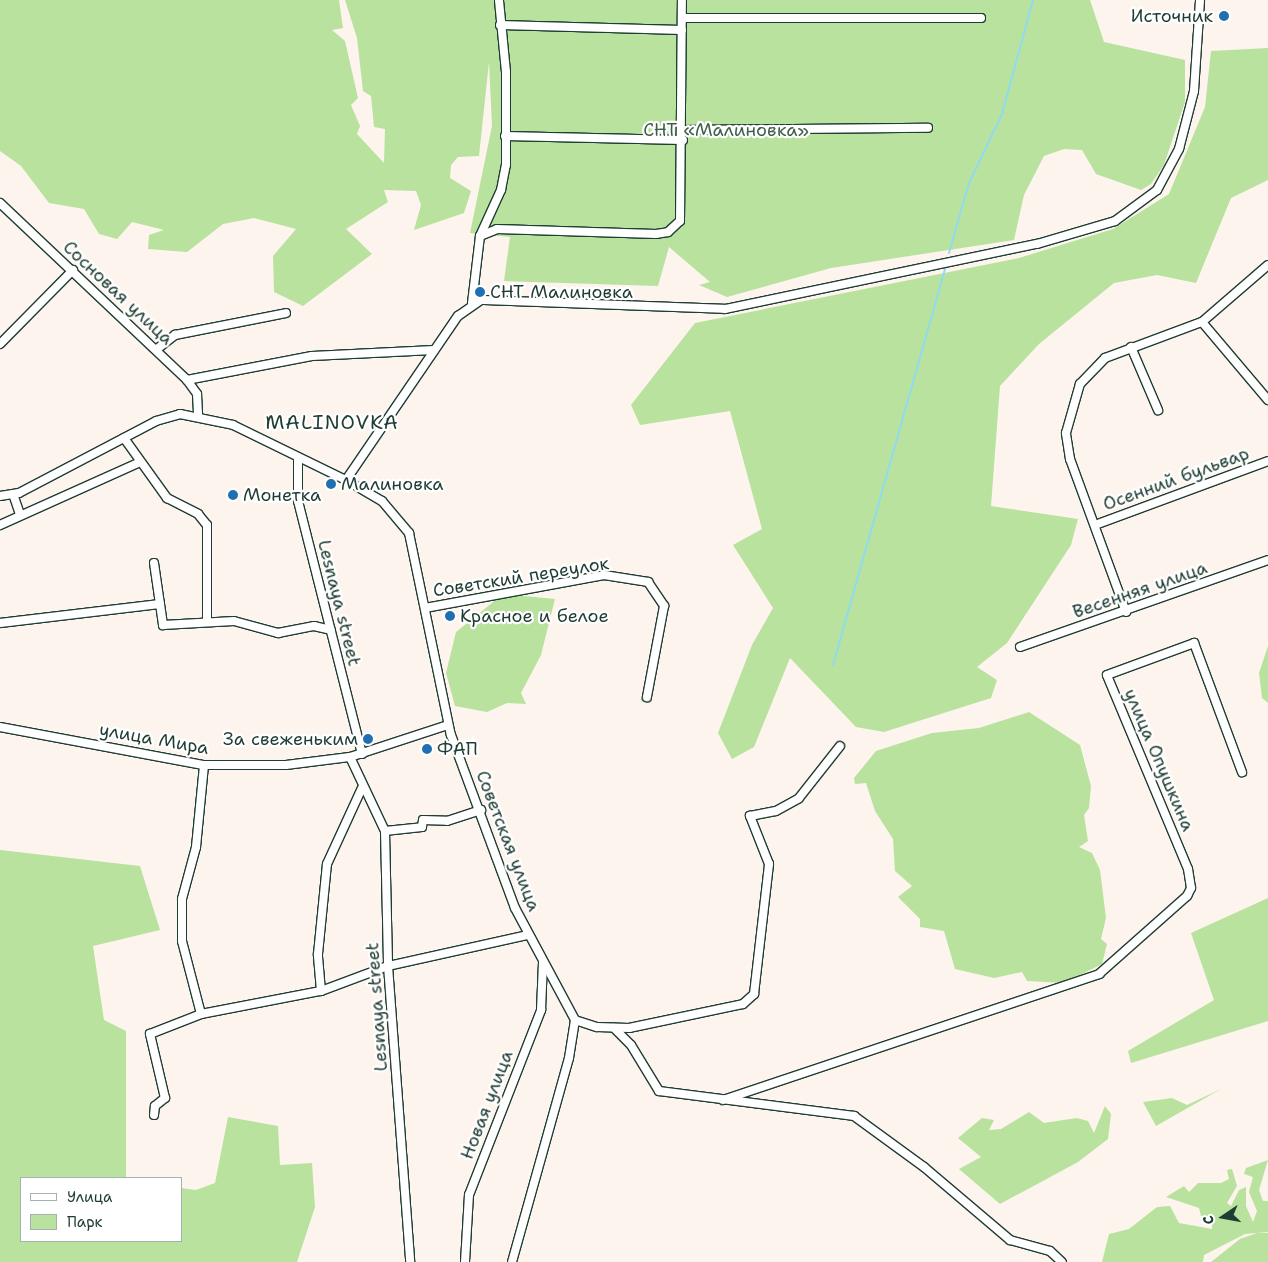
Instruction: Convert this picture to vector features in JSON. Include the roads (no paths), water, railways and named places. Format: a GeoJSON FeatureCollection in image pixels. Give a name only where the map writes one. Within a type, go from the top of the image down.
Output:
{"type":"FeatureCollection","features":[{"type":"Feature","properties":{"kind":"street"},"geometry":{"type":"LineString","coordinates":[[346,480],[434,350],[472,303],[480,236],[501,190],[505,136],[506,72],[499,0]]}},
{"type":"Feature","properties":{"kind":"street"},"geometry":{"type":"LineString","coordinates":[[480,236],[508,228],[668,232],[683,213],[682,0]]}},
{"type":"Feature","properties":{"kind":"street"},"geometry":{"type":"LineString","coordinates":[[472,303],[490,299],[725,309],[1098,227],[1142,204],[1173,164],[1192,103],[1200,0]]}},
{"type":"Feature","properties":{"kind":"street"},"geometry":{"type":"LineString","coordinates":[[682,18],[981,18]]}},
{"type":"Feature","properties":{"kind":"street"},"geometry":{"type":"LineString","coordinates":[[500,25],[682,30]]}},
{"type":"Feature","properties":{"kind":"street"},"geometry":{"type":"LineString","coordinates":[[684,130],[928,128]]}},
{"type":"Feature","properties":{"kind":"street"},"geometry":{"type":"LineString","coordinates":[[505,136],[684,140]]}},
{"type":"Feature","properties":{"kind":"street","name":"Сосновая улица"},"geometry":{"type":"LineString","coordinates":[[0,202],[157,349],[187,380],[197,394],[198,415]]}},
{"type":"Feature","properties":{"kind":"street"},"geometry":{"type":"LineString","coordinates":[[1126,612],[1070,459],[1066,433],[1069,412],[1089,370],[1131,347],[1202,322],[1268,265]]}},
{"type":"Feature","properties":{"kind":"street"},"geometry":{"type":"LineString","coordinates":[[0,344],[73,270]]}},
{"type":"Feature","properties":{"kind":"street"},"geometry":{"type":"LineString","coordinates":[[157,349],[175,335],[286,313]]}},
{"type":"Feature","properties":{"kind":"street"},"geometry":{"type":"LineString","coordinates":[[1202,322],[1268,400]]}},
{"type":"Feature","properties":{"kind":"street"},"geometry":{"type":"LineString","coordinates":[[1131,347],[1158,410]]}},
{"type":"Feature","properties":{"kind":"street"},"geometry":{"type":"LineString","coordinates":[[187,380],[312,356],[434,350]]}},
{"type":"Feature","properties":{"kind":"street","name":"Советская улица"},"geometry":{"type":"LineString","coordinates":[[0,496],[13,494],[156,421],[180,414],[198,415],[232,425],[298,459],[346,480],[382,501],[409,533],[448,725],[528,935],[575,1020]]}},
{"type":"Feature","properties":{"kind":"street"},"geometry":{"type":"LineString","coordinates":[[124,438],[138,463],[167,498],[198,514],[207,526],[207,621]]}},
{"type":"Feature","properties":{"kind":"street","name":"Lesnaya street"},"geometry":{"type":"LineString","coordinates":[[298,459],[298,502],[362,754]]}},
{"type":"Feature","properties":{"kind":"street","name":"Осенний бульвар"},"geometry":{"type":"LineString","coordinates":[[1095,525],[1268,461]]}},
{"type":"Feature","properties":{"kind":"street"},"geometry":{"type":"LineString","coordinates":[[0,525],[20,514],[138,463]]}},
{"type":"Feature","properties":{"kind":"street"},"geometry":{"type":"LineString","coordinates":[[13,494],[20,514]]}},
{"type":"Feature","properties":{"kind":"street","name":"Весенняя улица"},"geometry":{"type":"LineString","coordinates":[[1020,646],[1126,612],[1268,560]]}},
{"type":"Feature","properties":{"kind":"street"},"geometry":{"type":"LineString","coordinates":[[154,563],[163,625],[207,621],[247,623],[278,633],[314,626],[331,630]]}},
{"type":"Feature","properties":{"kind":"street","name":"Советский переулок"},"geometry":{"type":"LineString","coordinates":[[425,608],[604,575],[648,582],[664,606],[647,697]]}},
{"type":"Feature","properties":{"kind":"street"},"geometry":{"type":"LineString","coordinates":[[0,623],[160,604]]}},
{"type":"Feature","properties":{"kind":"street","name":"улица Опушкина"},"geometry":{"type":"LineString","coordinates":[[723,1100],[1099,974],[1187,896],[1191,881],[1183,857],[1107,675],[1194,643],[1242,772]]}},
{"type":"Feature","properties":{"kind":"street","name":"улица Мира"},"geometry":{"type":"LineString","coordinates":[[0,727],[204,765],[286,765],[350,757],[448,725]]}},
{"type":"Feature","properties":{"kind":"street"},"geometry":{"type":"LineString","coordinates":[[512,1262],[569,1058],[575,1020],[614,1028],[743,1004],[754,994],[769,864],[750,816],[776,811],[799,798],[840,746]]}},
{"type":"Feature","properties":{"kind":"street","name":"Lesnaya street"},"geometry":{"type":"LineString","coordinates":[[350,757],[362,788],[385,831],[388,966],[410,1262]]}},
{"type":"Feature","properties":{"kind":"street"},"geometry":{"type":"LineString","coordinates":[[201,1014],[182,942],[182,899],[196,847],[204,765]]}},
{"type":"Feature","properties":{"kind":"street"},"geometry":{"type":"LineString","coordinates":[[321,991],[318,954],[327,864],[362,788]]}},
{"type":"Feature","properties":{"kind":"street"},"geometry":{"type":"LineString","coordinates":[[385,831],[422,827],[423,820],[447,821],[481,810]]}},
{"type":"Feature","properties":{"kind":"street"},"geometry":{"type":"LineString","coordinates":[[154,1115],[155,1106],[165,1098],[150,1034],[201,1014],[321,991],[388,966],[528,935]]}},
{"type":"Feature","properties":{"kind":"street","name":"Новая улица"},"geometry":{"type":"LineString","coordinates":[[465,1262],[469,1195],[541,1010],[543,960]]}},
{"type":"Feature","properties":{"kind":"street"},"geometry":{"type":"LineString","coordinates":[[614,1028],[630,1045],[659,1091],[854,1116],[924,1167],[1010,1240],[1050,1251],[1062,1262]]}},
{"type":"Feature","properties":{"kind":"waterway"},"geometry":{"type":"LineString","coordinates":[[949,253],[969,183],[1002,114],[1033,0]]}},
{"type":"Feature","properties":{"kind":"waterway"},"geometry":{"type":"LineString","coordinates":[[833,665],[945,268]]}},
{"type":"Feature","properties":{"kind":"place","name":"Источник"},"geometry":{"type":"Point","coordinates":[1224,16]}},
{"type":"Feature","properties":{"kind":"place","name":"СНТ Малиновка"},"geometry":{"type":"Point","coordinates":[480,292]}},
{"type":"Feature","properties":{"kind":"place","name":"Малиновка"},"geometry":{"type":"Point","coordinates":[331,484]}},
{"type":"Feature","properties":{"kind":"place","name":"Монетка"},"geometry":{"type":"Point","coordinates":[233,495]}},
{"type":"Feature","properties":{"kind":"place","name":"Красное и белое"},"geometry":{"type":"Point","coordinates":[450,616]}},
{"type":"Feature","properties":{"kind":"place","name":"За свеженьким"},"geometry":{"type":"Point","coordinates":[368,739]}},
{"type":"Feature","properties":{"kind":"place","name":"ФАП"},"geometry":{"type":"Point","coordinates":[427,749]}},
{"type":"Feature","properties":{"kind":"district","name":"MALINOVKA"},"geometry":{"type":"Point","coordinates":[332,422]}},
{"type":"Feature","properties":{"kind":"park label","name":"СНТ «Малиновка»"},"geometry":{"type":"Point","coordinates":[726,130]}}]}
